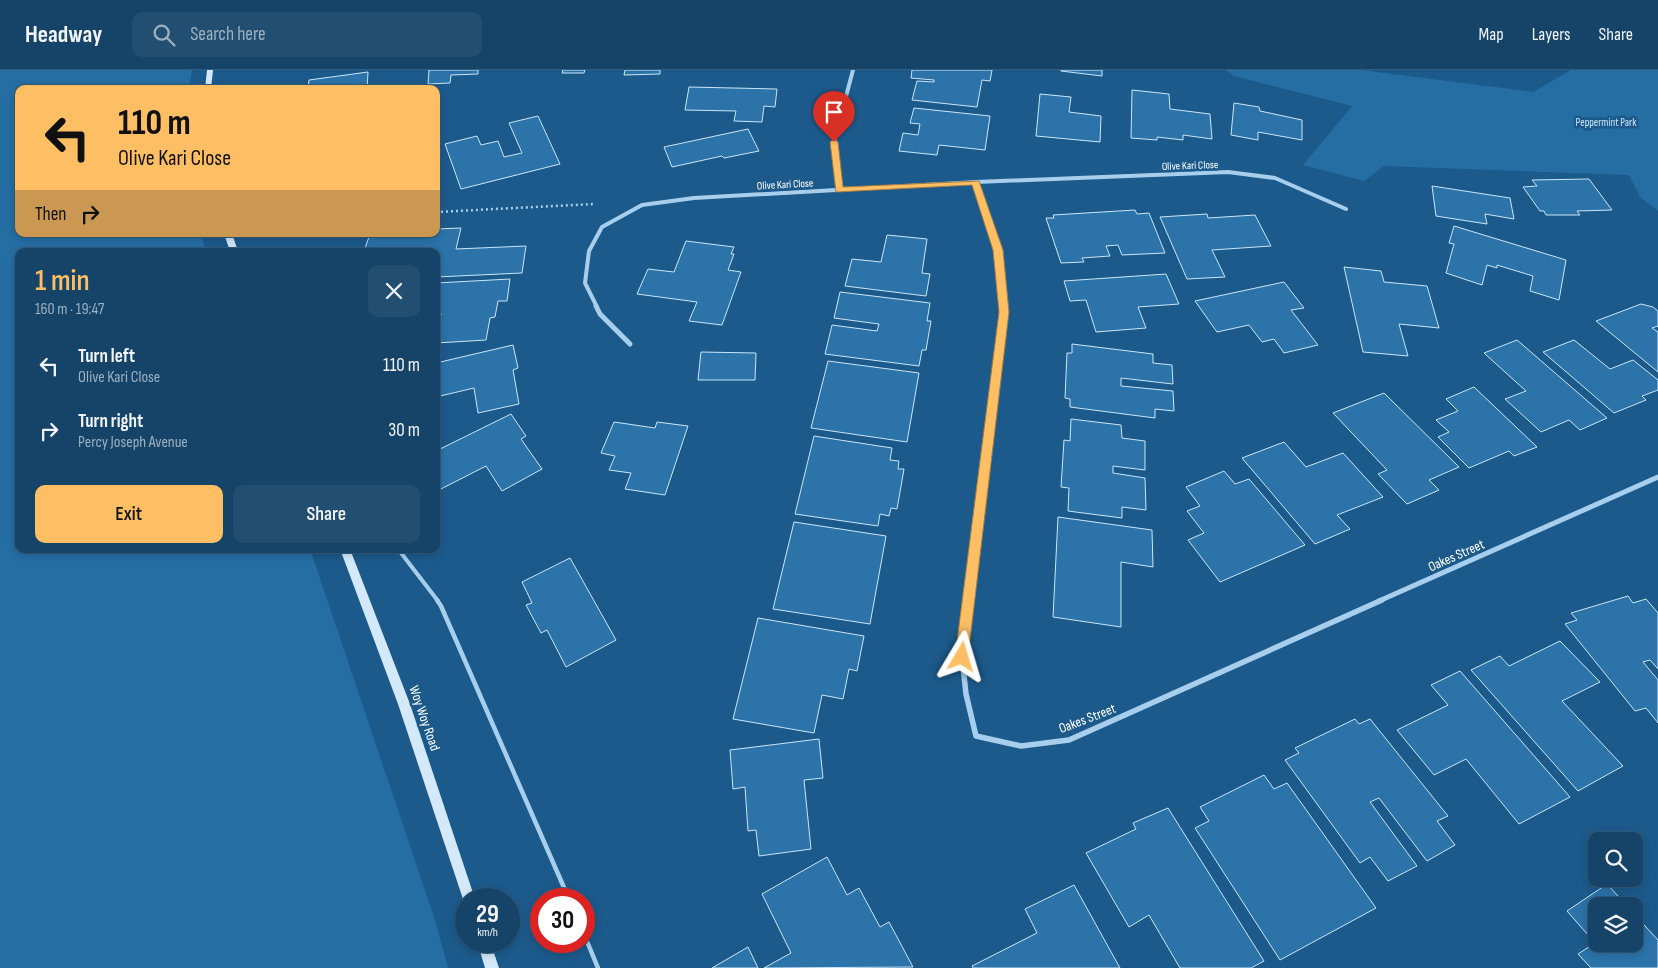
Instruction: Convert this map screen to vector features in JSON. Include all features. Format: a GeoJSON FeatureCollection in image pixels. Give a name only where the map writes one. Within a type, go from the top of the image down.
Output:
{"type":"FeatureCollection","features":[{"type":"Feature","properties":{"kind":"main road"},"geometry":{"type":"LineString","coordinates":[[208,85],[210,70]]}},
{"type":"Feature","properties":{"kind":"main road","name":"Woy Woy Road"},"geometry":{"type":"LineString","coordinates":[[347,553],[404,704],[465,888]]}},
{"type":"Feature","properties":{"kind":"main road"},"geometry":{"type":"LineString","coordinates":[[487,953],[492,968]]}},
{"type":"Feature","properties":{"kind":"street"},"geometry":{"type":"LineString","coordinates":[[839,190],[834,142],[853,70]]}},
{"type":"Feature","properties":{"kind":"street","name":"Olive Kari Close"},"geometry":{"type":"LineString","coordinates":[[630,344],[600,314],[585,283],[589,251],[602,227],[642,205],[694,198],[976,182],[1228,172],[1276,178],[1346,209]]}},
{"type":"Feature","properties":{"kind":"street","name":"Oakes Street"},"geometry":{"type":"LineString","coordinates":[[976,182],[998,250],[1004,312],[962,657],[966,694],[976,736],[1020,746],[1069,740],[1658,477]]}},
{"type":"Feature","properties":{"kind":"lane"},"geometry":{"type":"LineString","coordinates":[[401,553],[441,606],[564,888]]}},
{"type":"Feature","properties":{"kind":"lane"},"geometry":{"type":"LineString","coordinates":[[592,953],[598,968]]}},
{"type":"Feature","properties":{"kind":"path"},"geometry":{"type":"LineString","coordinates":[[440,212],[588,204],[642,205]]}},
{"type":"Feature","properties":{"kind":"green space"},"geometry":{"type":"Polygon","coordinates":[[[0,70],[192,70],[190,85],[15,85],[15,237],[202,237],[205,248],[15,248],[15,553],[311,553],[436,923],[448,968],[0,968],[0,70]]]}},
{"type":"Feature","properties":{"kind":"green space","name":"Peppermint Park"},"geometry":{"type":"Polygon","coordinates":[[[1226,70],[1361,70],[1533,92],[1571,70],[1658,70],[1658,211],[1640,197],[1629,175],[1384,166],[1364,181],[1303,165],[1352,106],[1234,76],[1226,70]]]}},
{"type":"Feature","properties":{"kind":"building"},"geometry":{"type":"Polygon","coordinates":[[[429,70],[478,70],[478,74],[451,75],[450,83],[428,84],[429,70]]]}},
{"type":"Feature","properties":{"kind":"building"},"geometry":{"type":"Polygon","coordinates":[[[563,70],[585,70],[584,73],[562,73],[563,70]]]}},
{"type":"Feature","properties":{"kind":"building"},"geometry":{"type":"Polygon","coordinates":[[[625,70],[660,70],[660,74],[624,75],[625,70]]]}},
{"type":"Feature","properties":{"kind":"building"},"geometry":{"type":"Polygon","coordinates":[[[912,70],[992,70],[990,81],[982,80],[977,107],[912,100],[917,81],[934,82],[934,80],[911,78],[912,70]]]}},
{"type":"Feature","properties":{"kind":"building"},"geometry":{"type":"Polygon","coordinates":[[[1102,70],[1102,76],[1061,71],[1102,70]]]}},
{"type":"Feature","properties":{"kind":"building"},"geometry":{"type":"Polygon","coordinates":[[[368,72],[367,85],[308,85],[309,80],[368,72]]]}},
{"type":"Feature","properties":{"kind":"building"},"geometry":{"type":"Polygon","coordinates":[[[689,87],[777,89],[775,107],[764,106],[762,122],[734,121],[736,111],[685,110],[689,87]]]}},
{"type":"Feature","properties":{"kind":"building"},"geometry":{"type":"Polygon","coordinates":[[[1132,90],[1169,94],[1170,109],[1210,114],[1212,139],[1183,135],[1183,140],[1157,137],[1157,140],[1131,138],[1132,90]]]}},
{"type":"Feature","properties":{"kind":"building"},"geometry":{"type":"Polygon","coordinates":[[[1040,94],[1071,97],[1069,112],[1101,116],[1100,142],[1036,136],[1040,94]]]}},
{"type":"Feature","properties":{"kind":"building"},"geometry":{"type":"Polygon","coordinates":[[[1234,103],[1259,107],[1260,111],[1302,120],[1302,140],[1258,132],[1258,140],[1231,135],[1234,103]]]}},
{"type":"Feature","properties":{"kind":"building"},"geometry":{"type":"Polygon","coordinates":[[[914,108],[990,116],[985,150],[939,145],[937,155],[899,151],[903,133],[918,135],[920,124],[910,123],[914,108]]]}},
{"type":"Feature","properties":{"kind":"building"},"geometry":{"type":"Polygon","coordinates":[[[538,116],[560,164],[461,189],[445,144],[477,136],[481,145],[498,141],[504,157],[522,153],[509,123],[538,116]]]}},
{"type":"Feature","properties":{"kind":"building"},"geometry":{"type":"Polygon","coordinates":[[[748,129],[759,151],[724,158],[722,156],[672,167],[664,147],[748,129]]]}},
{"type":"Feature","properties":{"kind":"building"},"geometry":{"type":"Polygon","coordinates":[[[1589,179],[1612,210],[1577,211],[1580,215],[1546,215],[1544,211],[1540,211],[1523,187],[1537,186],[1532,180],[1589,179]]]}},
{"type":"Feature","properties":{"kind":"building"},"geometry":{"type":"Polygon","coordinates":[[[1432,186],[1510,198],[1514,219],[1485,214],[1487,224],[1436,216],[1432,186]]]}},
{"type":"Feature","properties":{"kind":"building"},"geometry":{"type":"Polygon","coordinates":[[[1135,210],[1137,214],[1149,213],[1165,253],[1122,255],[1118,245],[1106,246],[1110,256],[1082,258],[1084,262],[1061,263],[1046,218],[1054,218],[1053,215],[1135,210]]]}},
{"type":"Feature","properties":{"kind":"building"},"geometry":{"type":"Polygon","coordinates":[[[1207,214],[1208,218],[1255,215],[1271,246],[1212,250],[1225,277],[1187,279],[1160,217],[1207,214]]]}},
{"type":"Feature","properties":{"kind":"building"},"geometry":{"type":"Polygon","coordinates":[[[1454,226],[1566,260],[1559,300],[1530,291],[1533,276],[1497,265],[1497,268],[1487,265],[1482,285],[1446,273],[1454,244],[1449,243],[1454,226]]]}},
{"type":"Feature","properties":{"kind":"building"},"geometry":{"type":"Polygon","coordinates":[[[461,228],[456,249],[526,246],[522,273],[440,277],[440,248],[365,248],[369,237],[440,237],[440,229],[461,228]]]}},
{"type":"Feature","properties":{"kind":"building"},"geometry":{"type":"Polygon","coordinates":[[[887,235],[927,239],[922,273],[930,274],[926,296],[845,286],[852,259],[881,262],[887,235]]]}},
{"type":"Feature","properties":{"kind":"building"},"geometry":{"type":"Polygon","coordinates":[[[686,241],[734,247],[731,254],[734,254],[728,270],[741,272],[722,325],[689,321],[697,302],[637,294],[648,269],[674,272],[686,241]]]}},
{"type":"Feature","properties":{"kind":"building"},"geometry":{"type":"Polygon","coordinates":[[[1344,267],[1381,271],[1384,282],[1427,286],[1439,328],[1399,324],[1408,356],[1363,352],[1344,267]]]}},
{"type":"Feature","properties":{"kind":"building"},"geometry":{"type":"Polygon","coordinates":[[[1166,274],[1179,304],[1138,307],[1146,328],[1096,332],[1086,300],[1070,301],[1064,281],[1166,274]]]}},
{"type":"Feature","properties":{"kind":"building"},"geometry":{"type":"Polygon","coordinates":[[[510,279],[507,301],[498,301],[495,317],[490,318],[486,340],[440,343],[440,283],[510,279]]]}},
{"type":"Feature","properties":{"kind":"building"},"geometry":{"type":"Polygon","coordinates":[[[1284,282],[1304,308],[1291,310],[1318,345],[1284,353],[1274,339],[1262,342],[1249,325],[1217,332],[1195,301],[1284,282]]]}},
{"type":"Feature","properties":{"kind":"building"},"geometry":{"type":"Polygon","coordinates":[[[840,292],[930,303],[927,321],[931,321],[926,350],[922,350],[919,366],[825,354],[832,325],[877,331],[879,324],[834,318],[840,292]]]}},
{"type":"Feature","properties":{"kind":"building"},"geometry":{"type":"Polygon","coordinates":[[[1641,304],[1653,307],[1658,311],[1658,326],[1652,328],[1658,332],[1658,372],[1596,321],[1641,304]]]}},
{"type":"Feature","properties":{"kind":"building"},"geometry":{"type":"Polygon","coordinates":[[[1517,340],[1607,418],[1580,430],[1569,420],[1541,432],[1505,399],[1526,391],[1484,353],[1517,340]]]}},
{"type":"Feature","properties":{"kind":"building"},"geometry":{"type":"Polygon","coordinates":[[[1574,340],[1610,369],[1633,360],[1658,380],[1658,390],[1642,396],[1646,400],[1614,413],[1543,352],[1574,340]]]}},
{"type":"Feature","properties":{"kind":"building"},"geometry":{"type":"Polygon","coordinates":[[[1072,344],[1153,354],[1153,363],[1172,365],[1173,384],[1121,378],[1121,386],[1173,391],[1174,411],[1155,409],[1155,418],[1070,407],[1070,399],[1065,398],[1067,353],[1072,353],[1072,344]]]}},
{"type":"Feature","properties":{"kind":"building"},"geometry":{"type":"Polygon","coordinates":[[[513,345],[518,368],[513,370],[519,404],[478,413],[474,388],[440,396],[440,362],[513,345]]]}},
{"type":"Feature","properties":{"kind":"building"},"geometry":{"type":"Polygon","coordinates":[[[701,352],[756,353],[755,380],[698,380],[701,352]]]}},
{"type":"Feature","properties":{"kind":"building"},"geometry":{"type":"Polygon","coordinates":[[[828,361],[919,373],[907,442],[811,428],[828,361]]]}},
{"type":"Feature","properties":{"kind":"building"},"geometry":{"type":"Polygon","coordinates":[[[1474,387],[1537,447],[1514,456],[1509,451],[1469,468],[1438,437],[1449,432],[1436,420],[1458,411],[1446,399],[1474,387]]]}},
{"type":"Feature","properties":{"kind":"building"},"geometry":{"type":"Polygon","coordinates":[[[1384,393],[1459,467],[1429,480],[1439,490],[1407,504],[1378,474],[1387,470],[1333,413],[1384,393]]]}},
{"type":"Feature","properties":{"kind":"building"},"geometry":{"type":"Polygon","coordinates":[[[511,414],[526,436],[521,439],[542,469],[502,491],[486,466],[440,489],[440,449],[511,414]]]}},
{"type":"Feature","properties":{"kind":"building"},"geometry":{"type":"Polygon","coordinates":[[[1071,419],[1121,425],[1122,438],[1145,441],[1145,470],[1113,466],[1113,473],[1145,478],[1146,510],[1122,507],[1122,518],[1068,511],[1069,488],[1061,487],[1064,440],[1070,441],[1071,419]]]}},
{"type":"Feature","properties":{"kind":"building"},"geometry":{"type":"Polygon","coordinates":[[[614,422],[655,428],[657,422],[688,426],[665,495],[625,489],[631,473],[609,470],[615,456],[601,453],[614,422]]]}},
{"type":"Feature","properties":{"kind":"building"},"geometry":{"type":"Polygon","coordinates":[[[814,436],[892,448],[890,460],[899,461],[898,469],[904,469],[897,509],[891,508],[889,516],[880,514],[878,526],[795,514],[814,436]]]}},
{"type":"Feature","properties":{"kind":"building"},"geometry":{"type":"Polygon","coordinates":[[[1284,442],[1306,467],[1343,453],[1383,497],[1337,515],[1350,529],[1315,544],[1242,458],[1284,442]]]}},
{"type":"Feature","properties":{"kind":"building"},"geometry":{"type":"Polygon","coordinates":[[[1224,471],[1235,484],[1249,479],[1305,545],[1220,582],[1188,540],[1204,533],[1187,511],[1200,506],[1186,487],[1224,471]]]}},
{"type":"Feature","properties":{"kind":"building"},"geometry":{"type":"Polygon","coordinates":[[[1058,517],[1152,530],[1153,567],[1121,562],[1121,627],[1053,617],[1058,517]]]}},
{"type":"Feature","properties":{"kind":"building"},"geometry":{"type":"Polygon","coordinates":[[[794,522],[886,536],[870,624],[773,609],[794,522]]]}},
{"type":"Feature","properties":{"kind":"building"},"geometry":{"type":"Polygon","coordinates":[[[570,558],[616,640],[566,667],[547,630],[541,633],[526,605],[532,603],[522,582],[570,558]]]}},
{"type":"Feature","properties":{"kind":"building"},"geometry":{"type":"Polygon","coordinates":[[[1628,596],[1633,603],[1646,599],[1658,613],[1658,669],[1650,660],[1643,662],[1658,680],[1658,723],[1646,708],[1635,711],[1565,624],[1577,620],[1571,613],[1628,596]]]}},
{"type":"Feature","properties":{"kind":"building"},"geometry":{"type":"Polygon","coordinates":[[[758,618],[864,636],[857,671],[849,669],[843,699],[822,695],[814,733],[733,719],[758,618]]]}},
{"type":"Feature","properties":{"kind":"building"},"geometry":{"type":"Polygon","coordinates":[[[1560,641],[1600,682],[1562,701],[1623,766],[1578,791],[1471,670],[1500,656],[1509,666],[1560,641]]]}},
{"type":"Feature","properties":{"kind":"building"},"geometry":{"type":"Polygon","coordinates":[[[1460,671],[1570,797],[1519,824],[1466,759],[1434,775],[1397,730],[1448,705],[1431,685],[1460,671]]]}},
{"type":"Feature","properties":{"kind":"building"},"geometry":{"type":"Polygon","coordinates":[[[1355,719],[1359,724],[1370,719],[1448,816],[1437,821],[1455,845],[1427,861],[1379,798],[1370,802],[1417,866],[1388,881],[1370,857],[1360,863],[1285,760],[1299,753],[1295,748],[1355,719]]]}},
{"type":"Feature","properties":{"kind":"building"},"geometry":{"type":"Polygon","coordinates":[[[819,739],[823,778],[804,780],[811,849],[759,856],[756,830],[748,831],[745,787],[733,789],[730,750],[819,739]]]}},
{"type":"Feature","properties":{"kind":"building"},"geometry":{"type":"Polygon","coordinates":[[[1264,775],[1274,789],[1287,783],[1376,908],[1280,960],[1195,828],[1209,821],[1200,807],[1264,775]]]}},
{"type":"Feature","properties":{"kind":"building"},"geometry":{"type":"Polygon","coordinates":[[[1168,808],[1264,961],[1251,968],[1180,968],[1149,915],[1129,927],[1086,853],[1136,829],[1133,823],[1168,808]]]}},
{"type":"Feature","properties":{"kind":"building"},"geometry":{"type":"Polygon","coordinates":[[[827,857],[847,895],[859,888],[880,927],[889,922],[913,967],[764,968],[791,953],[762,894],[827,857]]]}},
{"type":"Feature","properties":{"kind":"building"},"geometry":{"type":"Polygon","coordinates":[[[1074,885],[1120,968],[973,968],[972,966],[1037,933],[1025,909],[1074,885]]]}},
{"type":"Feature","properties":{"kind":"building"},"geometry":{"type":"Polygon","coordinates":[[[1603,887],[1610,887],[1619,897],[1588,897],[1588,935],[1567,911],[1603,887]]]}},
{"type":"Feature","properties":{"kind":"building"},"geometry":{"type":"Polygon","coordinates":[[[1643,924],[1658,940],[1658,968],[1591,968],[1578,954],[1588,948],[1588,952],[1643,952],[1643,924]]]}},
{"type":"Feature","properties":{"kind":"building"},"geometry":{"type":"Polygon","coordinates":[[[748,947],[758,968],[712,968],[748,947]]]}},
{"type":"Feature","properties":{"kind":"route"},"geometry":{"type":"LineString","coordinates":[[834,142],[839,190],[976,182],[998,250],[1004,312],[962,657]]}}]}
